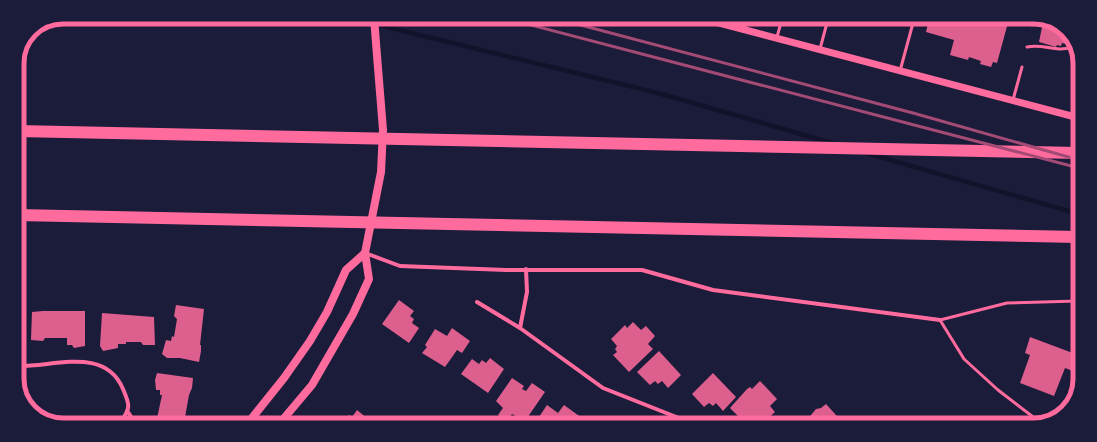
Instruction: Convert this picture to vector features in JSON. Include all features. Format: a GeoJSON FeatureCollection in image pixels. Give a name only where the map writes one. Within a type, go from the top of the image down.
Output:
{"type":"FeatureCollection","features":[{"type":"Feature","properties":{"kind":"highway"},"geometry":{"type":"LineString","coordinates":[[24,131],[1073,153]]}},
{"type":"Feature","properties":{"kind":"highway"},"geometry":{"type":"LineString","coordinates":[[24,215],[1073,236]]}},
{"type":"Feature","properties":{"kind":"main road"},"geometry":{"type":"LineString","coordinates":[[284,418],[312,385],[353,314],[369,279],[365,253],[380,172],[383,130],[380,76],[375,24]]}},
{"type":"Feature","properties":{"kind":"main road"},"geometry":{"type":"LineString","coordinates":[[252,418],[284,378],[310,341],[327,312],[346,270],[365,253]]}},
{"type":"Feature","properties":{"kind":"street"},"geometry":{"type":"LineString","coordinates":[[724,24],[1073,116]]}},
{"type":"Feature","properties":{"kind":"street"},"geometry":{"type":"LineString","coordinates":[[365,253],[400,266],[642,270],[713,290],[940,320]]}},
{"type":"Feature","properties":{"kind":"street"},"geometry":{"type":"LineString","coordinates":[[520,328],[527,292],[526,269]]}},
{"type":"Feature","properties":{"kind":"street"},"geometry":{"type":"LineString","coordinates":[[477,302],[520,328],[603,388],[679,418]]}},
{"type":"Feature","properties":{"kind":"street"},"geometry":{"type":"LineString","coordinates":[[24,366],[75,363],[95,363],[102,365],[118,378],[128,399],[128,412],[132,418]]}},
{"type":"Feature","properties":{"kind":"street"},"geometry":{"type":"LineString","coordinates":[[124,418],[128,412]]}},
{"type":"Feature","properties":{"kind":"lane"},"geometry":{"type":"LineString","coordinates":[[744,29],[746,24]]}},
{"type":"Feature","properties":{"kind":"lane"},"geometry":{"type":"LineString","coordinates":[[777,38],[781,24]]}},
{"type":"Feature","properties":{"kind":"lane"},"geometry":{"type":"LineString","coordinates":[[820,49],[827,24]]}},
{"type":"Feature","properties":{"kind":"lane"},"geometry":{"type":"LineString","coordinates":[[900,70],[913,24]]}},
{"type":"Feature","properties":{"kind":"lane"},"geometry":{"type":"LineString","coordinates":[[1027,46],[1036,45],[1058,50],[1070,48]]}},
{"type":"Feature","properties":{"kind":"lane"},"geometry":{"type":"LineString","coordinates":[[1012,101],[1022,67]]}},
{"type":"Feature","properties":{"kind":"lane"},"geometry":{"type":"LineString","coordinates":[[1034,418],[998,390],[964,359],[940,320],[1007,303],[1073,301]]}},
{"type":"Feature","properties":{"kind":"building"},"geometry":{"type":"Polygon","coordinates":[[[928,24],[1008,24],[997,63],[993,62],[991,67],[980,64],[981,61],[969,57],[968,60],[950,55],[954,40],[926,32],[928,24]]]}},
{"type":"Feature","properties":{"kind":"building"},"geometry":{"type":"Polygon","coordinates":[[[1042,25],[1058,32],[1068,45],[1062,43],[1061,46],[1057,45],[1056,47],[1039,42],[1042,25]]]}},
{"type":"Feature","properties":{"kind":"building"},"geometry":{"type":"Polygon","coordinates":[[[399,300],[414,311],[410,316],[414,319],[412,323],[419,328],[409,343],[382,324],[399,300]]]}},
{"type":"Feature","properties":{"kind":"building"},"geometry":{"type":"Polygon","coordinates":[[[176,305],[204,309],[199,362],[180,358],[167,358],[162,354],[166,340],[171,341],[172,336],[174,337],[177,319],[174,316],[176,305]]]}},
{"type":"Feature","properties":{"kind":"building"},"geometry":{"type":"Polygon","coordinates":[[[85,311],[85,346],[74,348],[72,345],[67,345],[67,338],[45,338],[43,341],[31,340],[32,312],[85,311]]]}},
{"type":"Feature","properties":{"kind":"building"},"geometry":{"type":"Polygon","coordinates":[[[102,313],[154,317],[155,345],[143,345],[141,342],[126,342],[126,344],[118,344],[118,348],[103,351],[100,346],[102,313]]]}},
{"type":"Feature","properties":{"kind":"building"},"geometry":{"type":"Polygon","coordinates":[[[633,322],[641,330],[646,326],[655,336],[648,344],[653,349],[629,372],[613,355],[617,352],[615,349],[617,346],[611,339],[625,325],[627,328],[633,322]]]}},
{"type":"Feature","properties":{"kind":"building"},"geometry":{"type":"Polygon","coordinates":[[[452,328],[470,341],[462,353],[457,350],[445,367],[422,353],[427,347],[425,345],[435,329],[447,336],[452,328]]]}},
{"type":"Feature","properties":{"kind":"building"},"geometry":{"type":"Polygon","coordinates":[[[1030,337],[1073,353],[1073,371],[1065,368],[1054,396],[1020,383],[1030,355],[1025,353],[1030,337]]]}},
{"type":"Feature","properties":{"kind":"building"},"geometry":{"type":"Polygon","coordinates":[[[659,351],[681,375],[668,388],[662,381],[658,384],[655,381],[650,385],[637,372],[659,351]]]}},
{"type":"Feature","properties":{"kind":"building"},"geometry":{"type":"Polygon","coordinates":[[[490,358],[504,369],[488,393],[461,374],[472,359],[479,364],[482,360],[486,363],[490,358]]]}},
{"type":"Feature","properties":{"kind":"building"},"geometry":{"type":"Polygon","coordinates":[[[157,373],[193,378],[185,418],[157,418],[162,395],[160,395],[160,390],[156,390],[155,380],[157,373]]]}},
{"type":"Feature","properties":{"kind":"building"},"geometry":{"type":"Polygon","coordinates":[[[713,373],[736,397],[723,411],[716,403],[713,406],[709,403],[704,407],[692,394],[713,373]]]}},
{"type":"Feature","properties":{"kind":"building"},"geometry":{"type":"Polygon","coordinates":[[[512,378],[524,386],[522,389],[526,391],[532,383],[545,392],[527,418],[519,418],[512,414],[509,418],[502,418],[498,415],[503,408],[496,401],[512,378]]]}},
{"type":"Feature","properties":{"kind":"building"},"geometry":{"type":"Polygon","coordinates":[[[760,381],[777,399],[770,406],[775,412],[768,418],[740,418],[730,408],[747,389],[750,387],[752,389],[760,381]]]}},
{"type":"Feature","properties":{"kind":"building"},"geometry":{"type":"Polygon","coordinates":[[[826,404],[839,418],[808,418],[816,409],[821,408],[826,404]]]}},
{"type":"Feature","properties":{"kind":"building"},"geometry":{"type":"Polygon","coordinates":[[[547,405],[558,413],[564,405],[582,418],[538,418],[547,405]]]}},
{"type":"Feature","properties":{"kind":"building"},"geometry":{"type":"Polygon","coordinates":[[[357,410],[367,418],[346,418],[349,415],[352,417],[357,410]]]}},
{"type":"Feature","properties":{"kind":"waterway"},"geometry":{"type":"LineString","coordinates":[[375,24],[658,93],[832,143]]}},
{"type":"Feature","properties":{"kind":"waterway"},"geometry":{"type":"LineString","coordinates":[[866,153],[1073,212]]}},
{"type":"Feature","properties":{"kind":"railway"},"geometry":{"type":"LineString","coordinates":[[527,24],[1073,166]]}},
{"type":"Feature","properties":{"kind":"railway"},"geometry":{"type":"LineString","coordinates":[[577,24],[913,113],[1073,158]]}}]}
